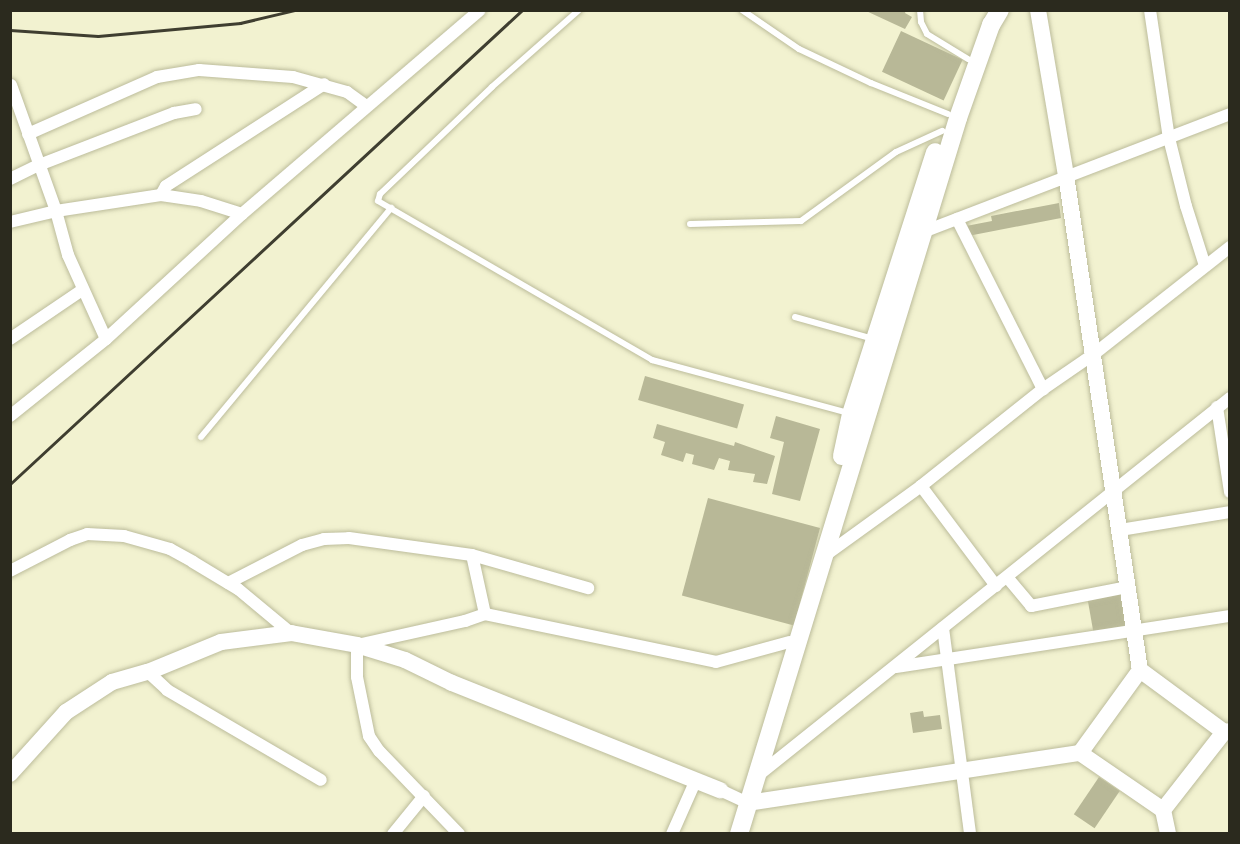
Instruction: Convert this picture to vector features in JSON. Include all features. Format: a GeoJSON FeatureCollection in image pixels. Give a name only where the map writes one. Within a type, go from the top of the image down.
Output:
{"type":"FeatureCollection","features":[{"type":"Feature","properties":{"kind":"main road"},"geometry":{"type":"LineString","coordinates":[[739,834],[743,801],[789,642],[820,560],[852,414],[945,123],[987,10]]}},
{"type":"Feature","properties":{"kind":"main road"},"geometry":{"type":"LineString","coordinates":[[728,834],[755,778],[820,560],[958,118],[991,25],[1000,10]]}},
{"type":"Feature","properties":{"kind":"street"},"geometry":{"type":"LineString","coordinates":[[10,416],[106,339],[242,214],[480,10]]}},
{"type":"Feature","properties":{"kind":"street"},"geometry":{"type":"LineString","coordinates":[[1038,10],[1094,354],[1140,670],[1080,753]]}},
{"type":"Feature","properties":{"kind":"street"},"geometry":{"type":"LineString","coordinates":[[1150,10],[1169,138],[1186,206],[1205,266]]}},
{"type":"Feature","properties":{"kind":"street"},"geometry":{"type":"LineString","coordinates":[[28,134],[172,72],[214,70],[293,77],[347,92],[366,106]]}},
{"type":"Feature","properties":{"kind":"street"},"geometry":{"type":"LineString","coordinates":[[161,195],[166,186],[324,84]]}},
{"type":"Feature","properties":{"kind":"street"},"geometry":{"type":"LineString","coordinates":[[11,85],[56,211],[68,255],[106,339]]}},
{"type":"Feature","properties":{"kind":"street"},"geometry":{"type":"LineString","coordinates":[[10,179],[39,165],[174,113],[196,109]]}},
{"type":"Feature","properties":{"kind":"street"},"geometry":{"type":"LineString","coordinates":[[923,232],[1066,175],[1230,114]]}},
{"type":"Feature","properties":{"kind":"street"},"geometry":{"type":"LineString","coordinates":[[10,222],[56,211],[161,195],[201,201],[242,214]]}},
{"type":"Feature","properties":{"kind":"street"},"geometry":{"type":"LineString","coordinates":[[957,219],[1043,389]]}},
{"type":"Feature","properties":{"kind":"street"},"geometry":{"type":"LineString","coordinates":[[820,560],[921,486],[1043,389],[1094,354],[1230,246]]}},
{"type":"Feature","properties":{"kind":"street"},"geometry":{"type":"LineString","coordinates":[[10,339],[82,290]]}},
{"type":"Feature","properties":{"kind":"street"},"geometry":{"type":"LineString","coordinates":[[755,778],[1230,398]]}},
{"type":"Feature","properties":{"kind":"street"},"geometry":{"type":"LineString","coordinates":[[1217,407],[1230,492]]}},
{"type":"Feature","properties":{"kind":"street"},"geometry":{"type":"LineString","coordinates":[[921,486],[996,585]]}},
{"type":"Feature","properties":{"kind":"street"},"geometry":{"type":"LineString","coordinates":[[1120,530],[1230,512]]}},
{"type":"Feature","properties":{"kind":"street"},"geometry":{"type":"LineString","coordinates":[[10,571],[70,540],[101,533],[140,540],[170,549],[228,583],[271,614],[291,633]]}},
{"type":"Feature","properties":{"kind":"street"},"geometry":{"type":"LineString","coordinates":[[228,583],[302,545],[324,539],[349,538],[472,555],[588,588]]}},
{"type":"Feature","properties":{"kind":"street"},"geometry":{"type":"LineString","coordinates":[[472,555],[485,614]]}},
{"type":"Feature","properties":{"kind":"street"},"geometry":{"type":"LineString","coordinates":[[1007,577],[1031,606],[1128,587]]}},
{"type":"Feature","properties":{"kind":"street"},"geometry":{"type":"LineString","coordinates":[[357,645],[465,621],[485,614],[716,662],[789,642]]}},
{"type":"Feature","properties":{"kind":"street"},"geometry":{"type":"LineString","coordinates":[[893,668],[1230,616]]}},
{"type":"Feature","properties":{"kind":"street"},"geometry":{"type":"LineString","coordinates":[[943,628],[970,834]]}},
{"type":"Feature","properties":{"kind":"street"},"geometry":{"type":"LineString","coordinates":[[10,774],[66,712],[112,682],[148,672],[221,642],[291,633],[357,645],[405,660],[452,683],[743,801],[1080,753],[1163,810],[1167,834]]}},
{"type":"Feature","properties":{"kind":"street"},"geometry":{"type":"LineString","coordinates":[[357,645],[357,677],[369,736],[379,751],[459,834]]}},
{"type":"Feature","properties":{"kind":"street"},"geometry":{"type":"LineString","coordinates":[[1140,670],[1227,732],[1163,810]]}},
{"type":"Feature","properties":{"kind":"street"},"geometry":{"type":"LineString","coordinates":[[148,672],[167,690],[321,780]]}},
{"type":"Feature","properties":{"kind":"street"},"geometry":{"type":"LineString","coordinates":[[672,834],[695,782]]}},
{"type":"Feature","properties":{"kind":"street"},"geometry":{"type":"LineString","coordinates":[[393,834],[424,796]]}},
{"type":"Feature","properties":{"kind":"lane"},"geometry":{"type":"LineString","coordinates":[[579,10],[492,87],[381,194],[378,201],[652,360],[852,414]]}},
{"type":"Feature","properties":{"kind":"lane"},"geometry":{"type":"LineString","coordinates":[[742,10],[799,49],[871,83],[945,123]]}},
{"type":"Feature","properties":{"kind":"lane"},"geometry":{"type":"LineString","coordinates":[[920,10],[921,22],[927,34],[968,59]]}},
{"type":"Feature","properties":{"kind":"lane"},"geometry":{"type":"LineString","coordinates":[[690,224],[801,221],[896,152],[945,123]]}},
{"type":"Feature","properties":{"kind":"lane"},"geometry":{"type":"LineString","coordinates":[[201,437],[391,208]]}},
{"type":"Feature","properties":{"kind":"lane"},"geometry":{"type":"LineString","coordinates":[[795,316],[875,339]]}},
{"type":"Feature","properties":{"kind":"building"},"geometry":{"type":"Polygon","coordinates":[[[864,10],[906,10],[905,13],[912,17],[905,29],[864,10]]]}},
{"type":"Feature","properties":{"kind":"building"},"geometry":{"type":"Polygon","coordinates":[[[901,31],[963,60],[944,101],[882,72],[901,31]]]}},
{"type":"Feature","properties":{"kind":"building"},"geometry":{"type":"Polygon","coordinates":[[[1059,203],[1061,218],[968,236],[966,226],[992,221],[991,216],[1059,203]]]}},
{"type":"Feature","properties":{"kind":"building"},"geometry":{"type":"Polygon","coordinates":[[[645,376],[744,404],[737,428],[638,400],[645,376]]]}},
{"type":"Feature","properties":{"kind":"building"},"geometry":{"type":"Polygon","coordinates":[[[776,416],[820,429],[800,501],[772,494],[784,442],[770,438],[776,416]]]}},
{"type":"Feature","properties":{"kind":"building"},"geometry":{"type":"Polygon","coordinates":[[[657,424],[734,446],[735,442],[775,456],[767,484],[753,482],[755,474],[728,470],[730,461],[719,458],[714,470],[692,464],[694,455],[686,453],[683,462],[661,455],[665,442],[653,438],[657,424]]]}},
{"type":"Feature","properties":{"kind":"building"},"geometry":{"type":"Polygon","coordinates":[[[708,498],[820,528],[794,626],[682,596],[708,498]]]}},
{"type":"Feature","properties":{"kind":"building"},"geometry":{"type":"Polygon","coordinates":[[[1120,593],[1126,628],[1094,634],[1088,599],[1120,593]]]}},
{"type":"Feature","properties":{"kind":"building"},"geometry":{"type":"Polygon","coordinates":[[[923,711],[924,717],[940,715],[942,729],[913,733],[910,713],[923,711]]]}},
{"type":"Feature","properties":{"kind":"building"},"geometry":{"type":"Polygon","coordinates":[[[1099,777],[1120,791],[1095,828],[1074,814],[1099,777]]]}},
{"type":"Feature","properties":{"kind":"railway"},"geometry":{"type":"LineString","coordinates":[[10,30],[98,36],[240,23],[295,10]]}},
{"type":"Feature","properties":{"kind":"railway"},"geometry":{"type":"LineString","coordinates":[[10,484],[522,10]]}}]}
